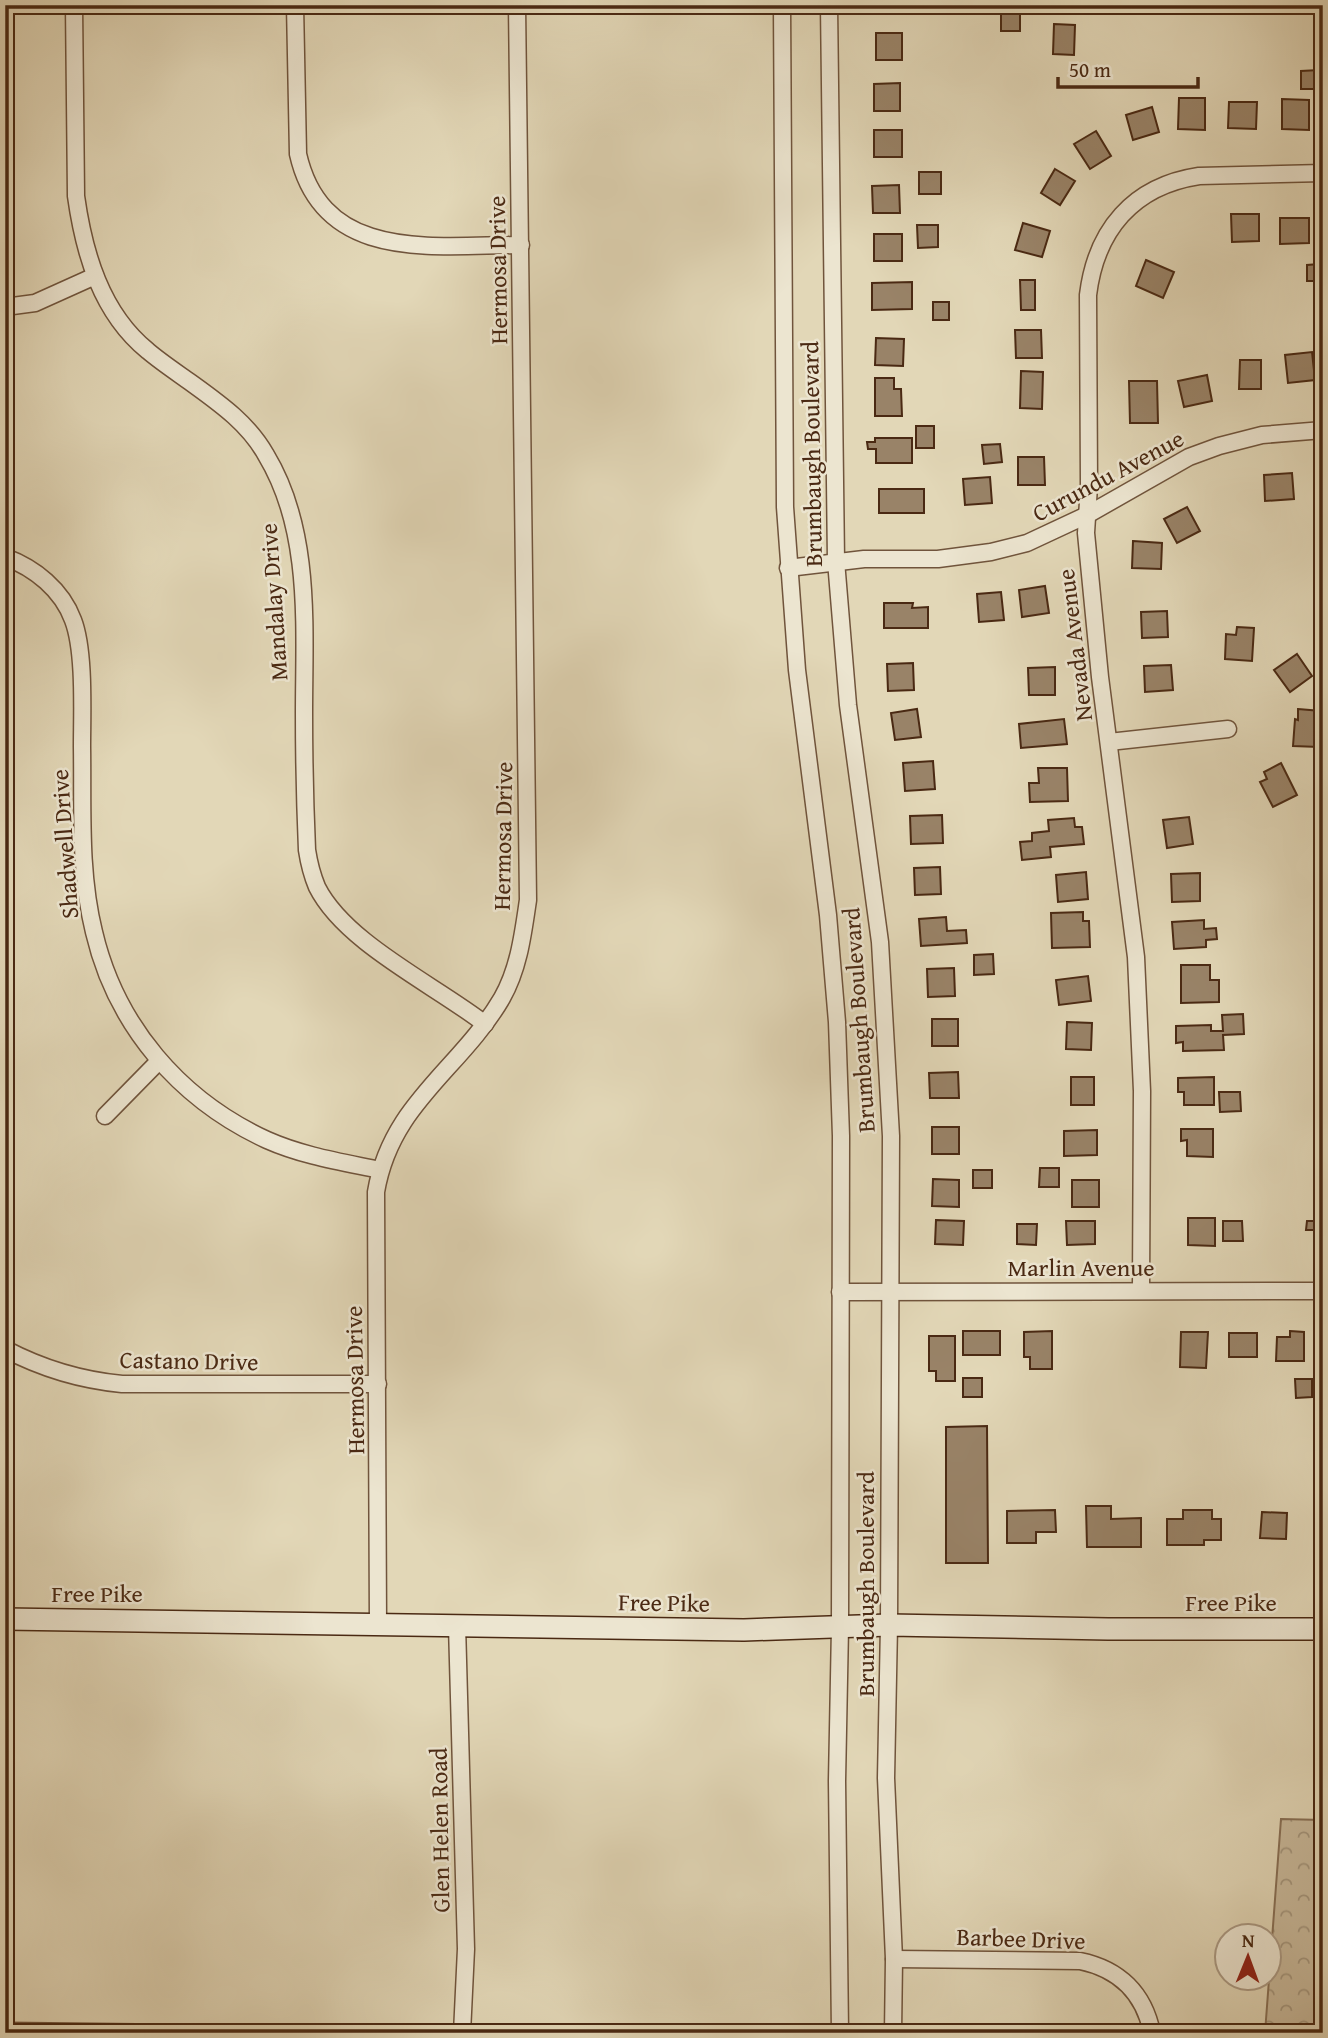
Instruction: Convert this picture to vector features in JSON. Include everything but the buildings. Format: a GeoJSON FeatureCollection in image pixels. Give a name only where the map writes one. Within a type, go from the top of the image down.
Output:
{"type":"FeatureCollection","features":[{"type":"Feature","properties":{"kind":"main road","name":"Free Pike"},"geometry":{"type":"LineString","coordinates":[[5,1619],[744,1630],[889,1625],[1323,1629]]}},
{"type":"Feature","properties":{"kind":"street","name":"Mandalay Drive"},"geometry":{"type":"LineString","coordinates":[[74,5],[76,196],[80,228],[95,276],[125,329],[146,350],[227,409],[246,427],[265,453],[288,503],[297,534],[303,603],[307,850],[317,887],[350,929],[485,1024]]}},
{"type":"Feature","properties":{"kind":"street"},"geometry":{"type":"LineString","coordinates":[[295,5],[298,154],[302,172],[313,195],[328,214],[352,230],[382,241],[405,245],[521,245]]}},
{"type":"Feature","properties":{"kind":"street","name":"Hermosa Drive"},"geometry":{"type":"LineString","coordinates":[[379,1624],[376,1192],[380,1170],[390,1144],[416,1102],[457,1059],[503,997],[521,945],[528,901],[517,5]]}},
{"type":"Feature","properties":{"kind":"street","name":"Brumbaugh Boulevard"},"geometry":{"type":"LineString","coordinates":[[782,5],[785,493],[788,568],[797,670],[828,915],[837,1022],[841,1136],[837,1781],[840,2033]]}},
{"type":"Feature","properties":{"kind":"street","name":"Brumbaugh Boulevard"},"geometry":{"type":"LineString","coordinates":[[829,5],[836,561],[848,705],[880,943],[891,1136],[886,1778],[894,1959],[893,2033]]}},
{"type":"Feature","properties":{"kind":"street","name":"Nevada Avenue"},"geometry":{"type":"LineString","coordinates":[[1141,1290],[1142,1091],[1136,957],[1088,558],[1088,295],[1091,274],[1106,235],[1120,216],[1138,200],[1162,185],[1199,176],[1323,173]]}},
{"type":"Feature","properties":{"kind":"street"},"geometry":{"type":"LineString","coordinates":[[5,307],[35,303],[95,276]]}},
{"type":"Feature","properties":{"kind":"street","name":"Curundu Avenue"},"geometry":{"type":"LineString","coordinates":[[788,568],[836,561],[938,559],[991,552],[1027,543],[1060,530],[1189,457],[1262,435],[1323,430]]}},
{"type":"Feature","properties":{"kind":"street","name":"Shadwell Drive"},"geometry":{"type":"LineString","coordinates":[[5,557],[34,571],[50,585],[74,621],[81,686],[87,893],[93,932],[109,981],[138,1035],[159,1061],[207,1105],[267,1139],[329,1159],[380,1170]]}},
{"type":"Feature","properties":{"kind":"street"},"geometry":{"type":"LineString","coordinates":[[1109,742],[1228,729]]}},
{"type":"Feature","properties":{"kind":"street"},"geometry":{"type":"LineString","coordinates":[[105,1116],[159,1061]]}},
{"type":"Feature","properties":{"kind":"street","name":"Marlin Avenue"},"geometry":{"type":"LineString","coordinates":[[840,1292],[1323,1291]]}},
{"type":"Feature","properties":{"kind":"street","name":"Castano Drive"},"geometry":{"type":"LineString","coordinates":[[5,1349],[60,1373],[113,1384],[378,1384]]}},
{"type":"Feature","properties":{"kind":"street","name":"Glen Helen Road"},"geometry":{"type":"LineString","coordinates":[[457,1625],[466,1950],[463,2033]]}},
{"type":"Feature","properties":{"kind":"street","name":"Barbee Drive"},"geometry":{"type":"LineString","coordinates":[[894,1959],[1066,1961],[1096,1964],[1126,1982],[1137,1995],[1148,2015],[1152,2033]]}},
{"type":"Feature","properties":{"kind":"street"},"geometry":{"type":"LineString","coordinates":[[5,2031],[181,2033]]}},
{"type":"Feature","properties":{"kind":"street"},"geometry":{"type":"LineString","coordinates":[[255,2033],[277,2033]]}},
{"type":"Feature","properties":{"kind":"green space"},"geometry":{"type":"Polygon","coordinates":[[[1281,1819],[1323,1820],[1323,2033],[1265,2033],[1268,1993],[1282,1993],[1282,1923],[1273,1923],[1281,1819]]]}}]}
